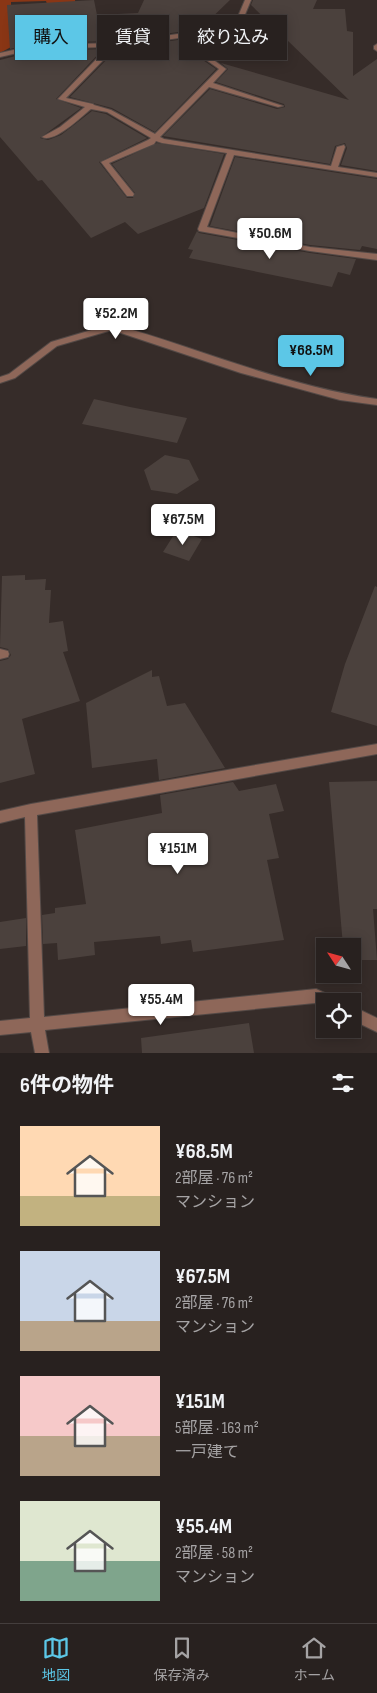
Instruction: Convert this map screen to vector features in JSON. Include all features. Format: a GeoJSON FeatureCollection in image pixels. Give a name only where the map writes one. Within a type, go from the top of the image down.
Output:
{"type":"FeatureCollection","features":[{"type":"Feature","properties":{"kind":"street"},"geometry":{"type":"LineString","coordinates":[[242,15],[248,0]]}},
{"type":"Feature","properties":{"kind":"street"},"geometry":{"type":"LineString","coordinates":[[0,55],[35,47],[97,45]]}},
{"type":"Feature","properties":{"kind":"street"},"geometry":{"type":"LineString","coordinates":[[99,60],[61,99],[109,111],[155,138],[178,145],[377,175]]}},
{"type":"Feature","properties":{"kind":"street"},"geometry":{"type":"LineString","coordinates":[[130,194],[105,162],[145,146],[155,138],[224,69],[211,60]]}},
{"type":"Feature","properties":{"kind":"street"},"geometry":{"type":"LineString","coordinates":[[208,84],[280,106]]}},
{"type":"Feature","properties":{"kind":"street"},"geometry":{"type":"LineString","coordinates":[[46,136],[63,130],[91,105]]}},
{"type":"Feature","properties":{"kind":"street"},"geometry":{"type":"LineString","coordinates":[[334,168],[341,147]]}},
{"type":"Feature","properties":{"kind":"street"},"geometry":{"type":"LineString","coordinates":[[231,153],[202,229],[310,249],[377,257]]}},
{"type":"Feature","properties":{"kind":"street"},"geometry":{"type":"LineString","coordinates":[[0,380],[12,376],[54,344],[112,327],[241,370],[340,397],[377,402]]}},
{"type":"Feature","properties":{"kind":"street"},"geometry":{"type":"LineString","coordinates":[[0,817],[377,748]]}},
{"type":"Feature","properties":{"kind":"street"},"geometry":{"type":"LineString","coordinates":[[31,810],[37,1025],[42,1053]]}},
{"type":"Feature","properties":{"kind":"street"},"geometry":{"type":"LineString","coordinates":[[0,1028],[316,996]]}},
{"type":"Feature","properties":{"kind":"street"},"geometry":{"type":"LineString","coordinates":[[361,1018],[377,1025]]}},
{"type":"Feature","properties":{"kind":"shaded area"},"geometry":{"type":"Polygon","coordinates":[[[0,0],[75,0],[77,15],[51,15],[46,1],[11,2],[11,47],[0,53],[0,0]]]}},
{"type":"Feature","properties":{"kind":"building"},"geometry":{"type":"Polygon","coordinates":[[[94,0],[97,15],[97,41],[87,42],[87,15],[15,15],[15,48],[10,49],[7,5],[94,0]]]}},
{"type":"Feature","properties":{"kind":"building"},"geometry":{"type":"Polygon","coordinates":[[[144,0],[230,0],[214,15],[179,15],[179,32],[169,33],[169,15],[97,15],[138,13],[144,0]]]}},
{"type":"Feature","properties":{"kind":"building"},"geometry":{"type":"Polygon","coordinates":[[[253,0],[317,0],[313,9],[345,9],[347,31],[353,32],[353,76],[377,59],[377,171],[341,165],[347,148],[345,143],[335,146],[330,164],[163,136],[210,89],[277,109],[285,107],[284,104],[216,82],[228,69],[221,63],[349,100],[287,40],[287,15],[261,15],[251,5],[253,0]]]}},
{"type":"Feature","properties":{"kind":"building"},"geometry":{"type":"Polygon","coordinates":[[[179,40],[179,60],[203,60],[216,69],[155,132],[112,108],[70,97],[106,60],[169,60],[169,41],[179,40]]]}},
{"type":"Feature","properties":{"kind":"building"},"geometry":{"type":"Polygon","coordinates":[[[87,49],[97,49],[97,55],[56,99],[81,108],[40,138],[48,140],[61,135],[92,111],[106,114],[147,138],[99,162],[127,198],[133,198],[135,193],[112,164],[157,143],[224,154],[204,208],[138,234],[125,222],[91,238],[42,180],[38,181],[0,137],[0,60],[15,56],[15,60],[87,60],[87,49]]]}},
{"type":"Feature","properties":{"kind":"building"},"geometry":{"type":"Polygon","coordinates":[[[235,157],[377,179],[377,249],[362,246],[360,250],[310,245],[210,226],[235,157]]]}},
{"type":"Feature","properties":{"kind":"building"},"geometry":{"type":"Polygon","coordinates":[[[197,231],[199,233],[310,253],[356,259],[350,275],[338,272],[332,287],[189,258],[193,250],[188,249],[197,231]]]}},
{"type":"Feature","properties":{"kind":"building"},"geometry":{"type":"Polygon","coordinates":[[[94,399],[187,418],[177,443],[82,424],[94,399]]]}},
{"type":"Feature","properties":{"kind":"building"},"geometry":{"type":"Polygon","coordinates":[[[165,455],[189,460],[199,480],[177,494],[151,490],[144,470],[165,455]]]}},
{"type":"Feature","properties":{"kind":"building"},"geometry":{"type":"Polygon","coordinates":[[[177,530],[202,539],[189,561],[163,552],[177,530]]]}},
{"type":"Feature","properties":{"kind":"building"},"geometry":{"type":"Polygon","coordinates":[[[25,575],[25,580],[46,579],[45,590],[51,590],[49,623],[63,621],[68,651],[63,652],[80,701],[22,719],[35,774],[0,783],[0,661],[8,659],[11,655],[8,649],[0,647],[2,576],[25,575]]]}},
{"type":"Feature","properties":{"kind":"building"},"geometry":{"type":"Polygon","coordinates":[[[375,586],[377,587],[377,726],[331,712],[345,664],[375,586]]]}},
{"type":"Feature","properties":{"kind":"building"},"geometry":{"type":"Polygon","coordinates":[[[152,670],[152,677],[159,676],[167,706],[185,703],[225,768],[159,780],[157,759],[92,768],[86,703],[152,670]]]}},
{"type":"Feature","properties":{"kind":"building"},"geometry":{"type":"Polygon","coordinates":[[[377,781],[377,909],[373,909],[377,960],[361,960],[361,938],[342,938],[329,782],[377,781]]]}},
{"type":"Feature","properties":{"kind":"building"},"geometry":{"type":"Polygon","coordinates":[[[233,782],[239,791],[276,784],[284,811],[269,814],[279,858],[267,860],[284,940],[193,952],[191,940],[161,944],[160,936],[94,942],[95,955],[58,960],[57,943],[43,944],[42,915],[55,913],[55,908],[86,904],[75,830],[162,813],[160,795],[233,782]]]}},
{"type":"Feature","properties":{"kind":"building"},"geometry":{"type":"Polygon","coordinates":[[[26,918],[26,946],[0,949],[0,922],[26,918]]]}},
{"type":"Feature","properties":{"kind":"building"},"geometry":{"type":"Polygon","coordinates":[[[249,1023],[254,1053],[142,1053],[141,1038],[249,1023]]]}}]}
